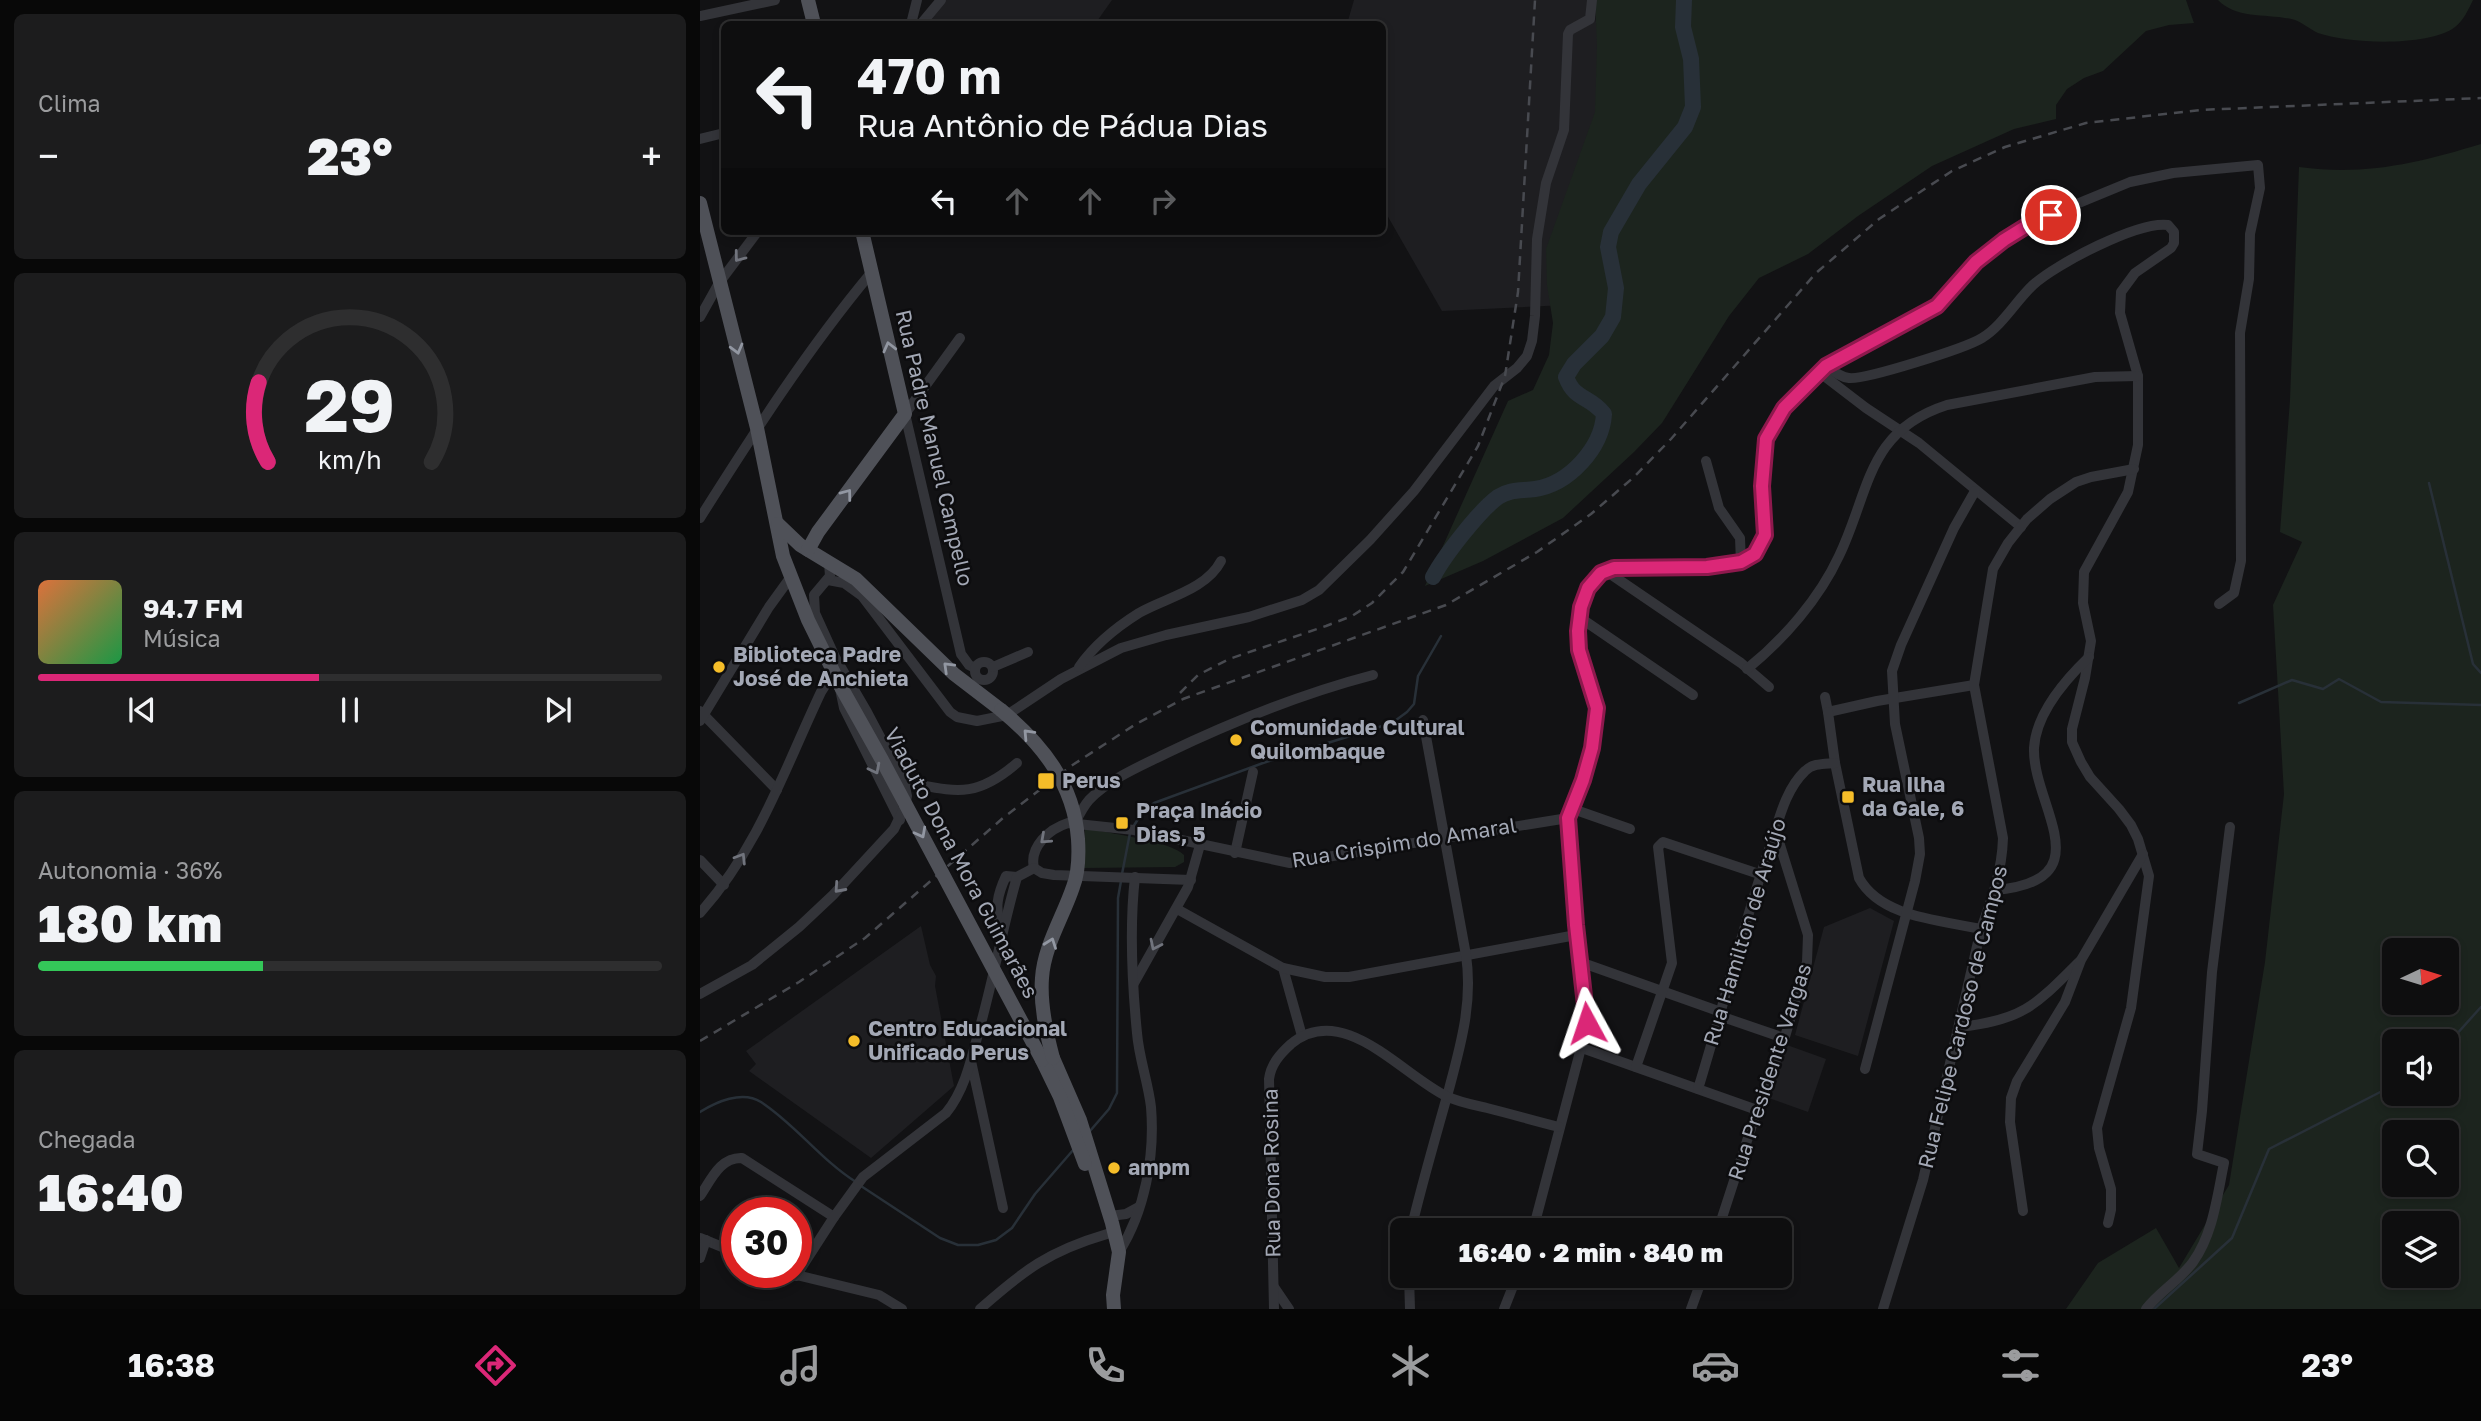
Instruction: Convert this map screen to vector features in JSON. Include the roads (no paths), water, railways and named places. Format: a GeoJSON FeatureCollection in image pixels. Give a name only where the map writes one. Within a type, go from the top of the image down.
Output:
{"type":"FeatureCollection","features":[{"type":"Feature","properties":{"kind":"main road"},"geometry":{"type":"LineString","coordinates":[[808,0],[813,21]]}},
{"type":"Feature","properties":{"kind":"main road","name":"Viaduto Dona Mora Guimarães"},"geometry":{"type":"LineString","coordinates":[[700,203],[757,428],[783,556],[790,578],[838,682],[995,972],[1048,1059]]}},
{"type":"Feature","properties":{"kind":"main road","name":"Rua Padre Manuel Campello"},"geometry":{"type":"LineString","coordinates":[[863,235],[905,414]]}},
{"type":"Feature","properties":{"kind":"main road"},"geometry":{"type":"LineString","coordinates":[[808,550],[818,532],[905,414]]}},
{"type":"Feature","properties":{"kind":"main road"},"geometry":{"type":"LineString","coordinates":[[778,524],[808,550],[858,581],[954,674],[1020,726],[1045,754],[1061,778],[1075,817],[1078,851],[1074,885],[1045,961],[1042,978],[1048,1059],[1060,1097],[1079,1133],[1110,1233],[1119,1252],[1115,1273]]}},
{"type":"Feature","properties":{"kind":"main road"},"geometry":{"type":"LineString","coordinates":[[1085,1152],[1110,1216],[1115,1273],[1114,1309]]}},
{"type":"Feature","properties":{"kind":"street"},"geometry":{"type":"LineString","coordinates":[[700,16],[775,0]]}},
{"type":"Feature","properties":{"kind":"street"},"geometry":{"type":"LineString","coordinates":[[912,21],[917,0]]}},
{"type":"Feature","properties":{"kind":"street"},"geometry":{"type":"LineString","coordinates":[[924,21],[941,0]]}},
{"type":"Feature","properties":{"kind":"street"},"geometry":{"type":"LineString","coordinates":[[828,580],[844,583],[862,596],[939,698],[957,717],[977,722],[1007,715],[1078,670],[1121,648],[1249,617],[1302,600],[1319,590],[1362,549],[1414,491],[1494,386],[1517,368],[1527,356],[1532,341],[1536,239],[1546,183],[1564,130],[1567,34],[1590,19],[1592,0]]}},
{"type":"Feature","properties":{"kind":"street"},"geometry":{"type":"LineString","coordinates":[[700,139],[721,134]]}},
{"type":"Feature","properties":{"kind":"street"},"geometry":{"type":"LineString","coordinates":[[1536,1218],[1582,1048],[1587,1016],[1577,935],[1570,814],[1589,759],[1597,721],[1595,696],[1579,650],[1579,617],[1588,588],[1594,579],[1606,571],[1624,567],[1707,567],[1741,562],[1755,554],[1765,535],[1763,459],[1769,432],[1784,408],[1823,369],[1937,306],[1976,262],[2004,240],[2033,222],[2130,182],[2173,173],[2258,164],[2260,188],[2250,234],[2249,279],[2241,333],[2241,561],[2234,593],[2219,604]]}},
{"type":"Feature","properties":{"kind":"street"},"geometry":{"type":"LineString","coordinates":[[1823,369],[1853,379],[1973,343],[1987,334],[2035,284],[2056,267],[2149,226],[2168,225],[2174,232],[2171,248],[2135,273],[2121,292],[2120,313],[2138,376],[2140,417],[2134,469],[2124,499],[2084,572],[2082,589],[2091,641],[2071,729],[2072,742],[2090,777],[2131,825],[2149,880],[2133,996],[2097,1128],[2099,1148],[2112,1189],[2108,1223]]}},
{"type":"Feature","properties":{"kind":"street"},"geometry":{"type":"LineString","coordinates":[[700,317],[719,283],[755,235]]}},
{"type":"Feature","properties":{"kind":"street"},"geometry":{"type":"LineString","coordinates":[[700,518],[757,428],[821,336],[871,273]]}},
{"type":"Feature","properties":{"kind":"street"},"geometry":{"type":"LineString","coordinates":[[905,414],[960,338]]}},
{"type":"Feature","properties":{"kind":"street"},"geometry":{"type":"LineString","coordinates":[[1823,369],[2021,527]]}},
{"type":"Feature","properties":{"kind":"street"},"geometry":{"type":"LineString","coordinates":[[1747,669],[1783,635],[1819,591],[1839,558],[1873,467],[1900,430],[1927,412],[1947,405],[2095,377],[2138,376]]}},
{"type":"Feature","properties":{"kind":"street","name":"Rua Padre Manuel Campello"},"geometry":{"type":"LineString","coordinates":[[905,414],[958,642],[965,660],[975,668],[978,677],[987,680],[992,676],[993,667],[1028,652]]}},
{"type":"Feature","properties":{"kind":"street"},"geometry":{"type":"LineString","coordinates":[[1706,460],[1719,508],[1740,538],[1741,562]]}},
{"type":"Feature","properties":{"kind":"street","name":"Rua Felipe Cardoso de Campos"},"geometry":{"type":"LineString","coordinates":[[1883,1309],[1923,1180],[1981,929],[1996,890],[2003,838],[1974,685],[1993,569],[2021,527],[2050,499],[2076,482],[2134,469]]}},
{"type":"Feature","properties":{"kind":"street"},"geometry":{"type":"LineString","coordinates":[[1865,1069],[1907,912],[1920,846],[1895,724],[1892,671],[1954,528],[1975,491]]}},
{"type":"Feature","properties":{"kind":"street"},"geometry":{"type":"LineString","coordinates":[[1078,670],[1090,652],[1107,635],[1140,613],[1201,582],[1211,575],[1221,561]]}},
{"type":"Feature","properties":{"kind":"street"},"geometry":{"type":"LineString","coordinates":[[700,994],[752,965],[799,927],[833,895],[894,830],[900,820],[907,796],[904,782],[835,657],[815,613],[814,595],[828,580],[831,572],[829,563]]}},
{"type":"Feature","properties":{"kind":"street"},"geometry":{"type":"LineString","coordinates":[[1606,571],[1769,687]]}},
{"type":"Feature","properties":{"kind":"street"},"geometry":{"type":"LineString","coordinates":[[777,790],[701,716],[790,578]]}},
{"type":"Feature","properties":{"kind":"street"},"geometry":{"type":"LineString","coordinates":[[1579,617],[1693,695]]}},
{"type":"Feature","properties":{"kind":"street"},"geometry":{"type":"LineString","coordinates":[[1996,890],[2018,887],[2036,880],[2048,870],[2055,857],[2056,833],[2035,761],[2034,746],[2043,716],[2059,690],[2089,657]]}},
{"type":"Feature","properties":{"kind":"street"},"geometry":{"type":"LineString","coordinates":[[1191,880],[1042,873],[1034,868],[1032,856],[1043,839],[1062,825],[1074,823],[1090,799],[1106,786],[1141,766],[1239,719],[1373,675]]}},
{"type":"Feature","properties":{"kind":"street"},"geometry":{"type":"LineString","coordinates":[[700,913],[724,885],[759,830],[821,692],[838,682],[844,708],[900,820]]}},
{"type":"Feature","properties":{"kind":"street"},"geometry":{"type":"LineString","coordinates":[[1828,712],[1974,685]]}},
{"type":"Feature","properties":{"kind":"street"},"geometry":{"type":"LineString","coordinates":[[1825,696],[1835,764],[1859,878],[1873,895],[1887,905],[1981,929]]}},
{"type":"Feature","properties":{"kind":"street"},"geometry":{"type":"LineString","coordinates":[[1414,1218],[1468,1011],[1469,983],[1423,720]]}},
{"type":"Feature","properties":{"kind":"street"},"geometry":{"type":"LineString","coordinates":[[904,782],[968,791],[981,787],[1017,763]]}},
{"type":"Feature","properties":{"kind":"street","name":"Rua Hamilton de Araújo"},"geometry":{"type":"LineString","coordinates":[[1698,1089],[1759,874],[1780,814],[1794,785],[1806,770],[1821,764],[1835,764]]}},
{"type":"Feature","properties":{"kind":"street"},"geometry":{"type":"LineString","coordinates":[[1235,853],[1253,772]]}},
{"type":"Feature","properties":{"kind":"street"},"geometry":{"type":"LineString","coordinates":[[1570,814],[1630,830]]}},
{"type":"Feature","properties":{"kind":"street","name":"Rua Crispim do Amaral"},"geometry":{"type":"LineString","coordinates":[[1074,823],[1148,833],[1235,853],[1298,863],[1444,839],[1570,814]]}},
{"type":"Feature","properties":{"kind":"street"},"geometry":{"type":"LineString","coordinates":[[2146,1309],[2158,1294],[2191,1265],[2206,1239],[2224,1163],[2197,1154],[2212,972],[2230,827]]}},
{"type":"Feature","properties":{"kind":"street","name":"Rua Presidente Vargas"},"geometry":{"type":"LineString","coordinates":[[1722,1218],[1784,1038],[1805,970],[1809,941],[1795,890],[1774,834]]}},
{"type":"Feature","properties":{"kind":"street"},"geometry":{"type":"LineString","coordinates":[[1636,1067],[1664,991],[1672,958],[1658,847],[1663,842],[1759,874]]}},
{"type":"Feature","properties":{"kind":"street"},"geometry":{"type":"LineString","coordinates":[[1135,983],[1191,880],[1200,845]]}},
{"type":"Feature","properties":{"kind":"street"},"geometry":{"type":"LineString","coordinates":[[2022,1211],[2010,1122],[2011,1098],[2026,1063],[2065,1002],[2081,960],[2143,855]]}},
{"type":"Feature","properties":{"kind":"street"},"geometry":{"type":"LineString","coordinates":[[700,860],[724,885]]}},
{"type":"Feature","properties":{"kind":"street"},"geometry":{"type":"LineString","coordinates":[[812,1251],[863,1177],[946,1113],[961,1089],[995,972],[1003,928],[998,915],[998,898],[1006,876],[1017,877],[1034,868]]}},
{"type":"Feature","properties":{"kind":"street"},"geometry":{"type":"LineString","coordinates":[[1119,1252],[1134,1225],[1139,1208],[1148,1166],[1151,1120],[1149,1094],[1137,1036],[1131,923],[1133,877]]}},
{"type":"Feature","properties":{"kind":"street"},"geometry":{"type":"LineString","coordinates":[[1177,909],[1283,968],[1349,978],[1577,935]]}},
{"type":"Feature","properties":{"kind":"street"},"geometry":{"type":"LineString","coordinates":[[1959,1027],[1992,1023],[2025,1010],[2054,987],[2081,960]]}},
{"type":"Feature","properties":{"kind":"street"},"geometry":{"type":"LineString","coordinates":[[1580,962],[1664,991],[1784,1038]]}},
{"type":"Feature","properties":{"kind":"street"},"geometry":{"type":"LineString","coordinates":[[1283,968],[1302,1036],[1320,1031],[1337,1031],[1352,1036],[1447,1096],[1559,1127]]}},
{"type":"Feature","properties":{"kind":"street","name":"Rua Dona Rosina"},"geometry":{"type":"LineString","coordinates":[[1274,1309],[1269,1079],[1270,1071],[1278,1058],[1302,1036]]}},
{"type":"Feature","properties":{"kind":"street"},"geometry":{"type":"LineString","coordinates":[[1582,1048],[1757,1111]]}},
{"type":"Feature","properties":{"kind":"street"},"geometry":{"type":"LineString","coordinates":[[971,1061],[1003,1208]]}},
{"type":"Feature","properties":{"kind":"street"},"geometry":{"type":"LineString","coordinates":[[700,1196],[723,1163],[731,1158],[742,1158],[834,1216]]}},
{"type":"Feature","properties":{"kind":"street"},"geometry":{"type":"LineString","coordinates":[[1110,1216],[1126,1214],[1139,1208]]}},
{"type":"Feature","properties":{"kind":"street"},"geometry":{"type":"LineString","coordinates":[[980,1309],[1035,1263],[1070,1246],[1110,1233]]}},
{"type":"Feature","properties":{"kind":"street"},"geometry":{"type":"LineString","coordinates":[[700,1258],[703,1239],[721,1246]]}},
{"type":"Feature","properties":{"kind":"street"},"geometry":{"type":"LineString","coordinates":[[812,1280],[878,1295],[902,1309]]}},
{"type":"Feature","properties":{"kind":"street"},"geometry":{"type":"LineString","coordinates":[[1274,1287],[1289,1309]]}},
{"type":"Feature","properties":{"kind":"street"},"geometry":{"type":"LineString","coordinates":[[1409,1288],[1410,1309]]}},
{"type":"Feature","properties":{"kind":"street"},"geometry":{"type":"LineString","coordinates":[[1504,1309],[1512,1288]]}},
{"type":"Feature","properties":{"kind":"street"},"geometry":{"type":"LineString","coordinates":[[1691,1309],[1699,1288]]}},
{"type":"Feature","properties":{"kind":"waterway"},"geometry":{"type":"LineString","coordinates":[[1433,577],[1463,534],[1498,497],[1511,491],[1548,486],[1560,480],[1581,462],[1597,439],[1604,414],[1578,394],[1566,377],[1574,364],[1602,336],[1613,317],[1616,288],[1608,247],[1611,232],[1639,184],[1685,127],[1693,107],[1691,59],[1683,27],[1684,0]]}},
{"type":"Feature","properties":{"kind":"waterway"},"geometry":{"type":"LineString","coordinates":[[2429,483],[2473,664],[2481,673]]}},
{"type":"Feature","properties":{"kind":"waterway"},"geometry":{"type":"LineString","coordinates":[[1133,827],[1154,803],[1263,763],[1392,723],[1414,704],[1418,676],[1441,636]]}},
{"type":"Feature","properties":{"kind":"waterway"},"geometry":{"type":"LineString","coordinates":[[2239,703],[2292,680],[2323,689],[2339,679],[2381,702],[2481,705]]}},
{"type":"Feature","properties":{"kind":"waterway"},"geometry":{"type":"LineString","coordinates":[[1122,874],[1130,833]]}},
{"type":"Feature","properties":{"kind":"waterway"},"geometry":{"type":"LineString","coordinates":[[1090,1131],[1109,1109],[1117,1093],[1118,898],[1121,881]]}},
{"type":"Feature","properties":{"kind":"waterway"},"geometry":{"type":"LineString","coordinates":[[2459,1032],[2481,1007]]}},
{"type":"Feature","properties":{"kind":"waterway"},"geometry":{"type":"LineString","coordinates":[[2154,1309],[2232,1238],[2269,1149],[2382,1091]]}},
{"type":"Feature","properties":{"kind":"waterway"},"geometry":{"type":"LineString","coordinates":[[700,1112],[738,1097],[761,1102],[856,1182]]}},
{"type":"Feature","properties":{"kind":"waterway"},"geometry":{"type":"LineString","coordinates":[[861,1186],[940,1238],[958,1245],[978,1245],[996,1240],[1012,1228],[1035,1194],[1074,1149]]}},
{"type":"Feature","properties":{"kind":"railway"},"geometry":{"type":"LineString","coordinates":[[1180,693],[1198,675],[1229,659],[1352,616],[1372,603],[1403,572],[1478,446],[1505,376],[1518,292],[1535,0]]}},
{"type":"Feature","properties":{"kind":"railway"},"geometry":{"type":"LineString","coordinates":[[700,1041],[799,982],[865,938],[1003,818],[1071,766],[1136,724],[1183,699],[1446,605],[1537,552],[1591,514],[1634,477],[1671,439],[1816,273],[1879,219],[1952,171],[2005,147],[2086,123],[2200,110],[2481,98]]}},
{"type":"Feature","properties":{"kind":"place","name":"Biblioteca Padre José de Anchieta"},"geometry":{"type":"Point","coordinates":[719,667]}},
{"type":"Feature","properties":{"kind":"place","name":"Comunidade Cultural Quilombaque"},"geometry":{"type":"Point","coordinates":[1236,740]}},
{"type":"Feature","properties":{"kind":"place","name":"Perus"},"geometry":{"type":"Point","coordinates":[1046,781]}},
{"type":"Feature","properties":{"kind":"place","name":"Rua Ilha da Gale, 6"},"geometry":{"type":"Point","coordinates":[1848,797]}},
{"type":"Feature","properties":{"kind":"place","name":"Praça Inácio Dias, 5"},"geometry":{"type":"Point","coordinates":[1122,823]}},
{"type":"Feature","properties":{"kind":"place","name":"Centro Educacional Unificado Perus"},"geometry":{"type":"Point","coordinates":[854,1041]}},
{"type":"Feature","properties":{"kind":"place","name":"ampm"},"geometry":{"type":"Point","coordinates":[1114,1168]}}]}
